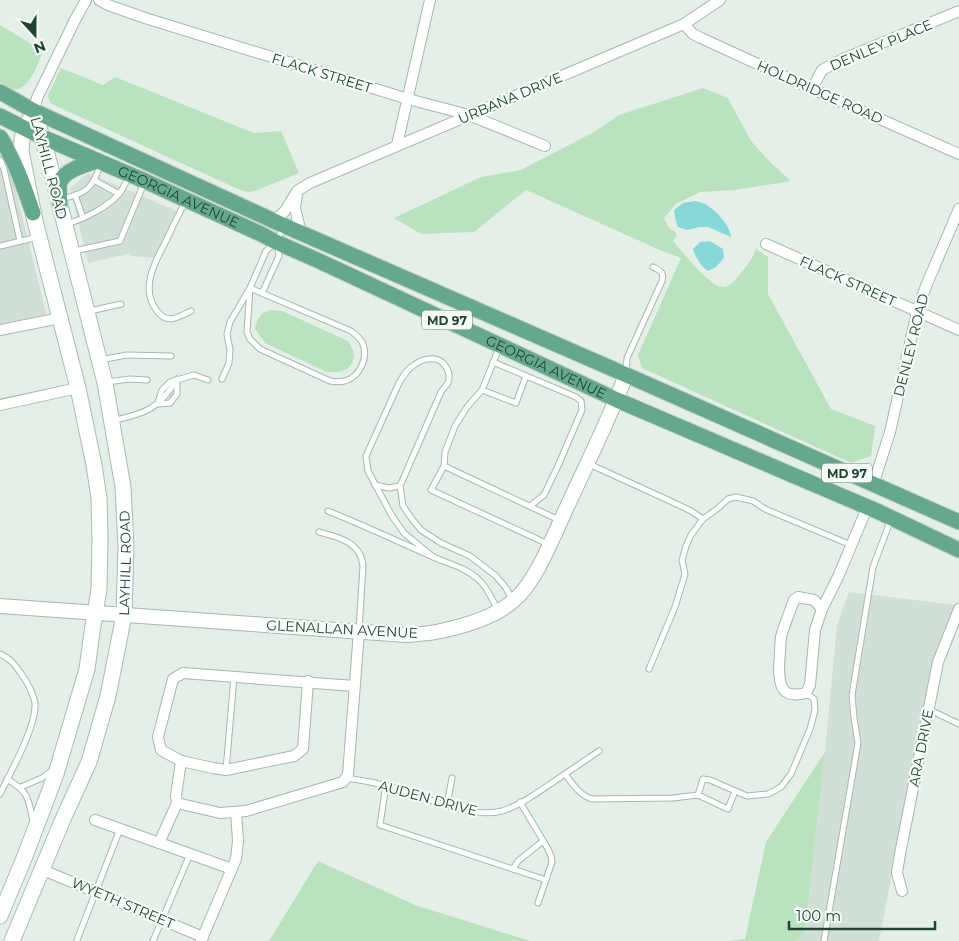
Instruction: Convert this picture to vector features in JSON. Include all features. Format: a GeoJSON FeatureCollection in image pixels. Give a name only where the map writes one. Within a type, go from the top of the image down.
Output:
{"type":"FeatureCollection","features":[{"type":"Feature","properties":{"kind":"main road","name":"GEORGIA AVENUE"},"geometry":{"type":"LineString","coordinates":[[0,92],[34,111],[279,224],[959,522]]}},
{"type":"Feature","properties":{"kind":"main road","name":"LAYHILL ROAD"},"geometry":{"type":"LineString","coordinates":[[0,916],[58,766],[88,669],[99,589],[99,498],[94,464],[78,388],[33,213],[21,151],[25,128],[34,111]]}},
{"type":"Feature","properties":{"kind":"main road","name":"LAYHILL ROAD"},"geometry":{"type":"LineString","coordinates":[[12,941],[89,762],[108,696],[124,615],[126,547],[123,488],[105,383],[60,202],[34,111]]}},
{"type":"Feature","properties":{"kind":"main road","name":"GEORGIA AVENUE"},"geometry":{"type":"LineString","coordinates":[[0,116],[261,234],[617,400],[879,512],[959,550]]}},
{"type":"Feature","properties":{"kind":"main road"},"geometry":{"type":"LineString","coordinates":[[0,137],[18,173],[33,213]]}},
{"type":"Feature","properties":{"kind":"main road"},"geometry":{"type":"LineString","coordinates":[[60,202],[60,182],[66,174],[74,169],[99,162]]}},
{"type":"Feature","properties":{"kind":"street"},"geometry":{"type":"LineString","coordinates":[[34,111],[37,98],[86,0]]}},
{"type":"Feature","properties":{"kind":"street","name":"FLACK STREET"},"geometry":{"type":"LineString","coordinates":[[98,0],[145,18],[408,99],[469,115],[545,146]]}},
{"type":"Feature","properties":{"kind":"street"},"geometry":{"type":"LineString","coordinates":[[397,146],[430,0]]}},
{"type":"Feature","properties":{"kind":"street","name":"URBANA DRIVE"},"geometry":{"type":"LineString","coordinates":[[279,224],[297,191],[310,183],[684,24],[720,0]]}},
{"type":"Feature","properties":{"kind":"street","name":"DENLEY PLACE"},"geometry":{"type":"LineString","coordinates":[[812,89],[822,70],[843,59],[959,11]]}},
{"type":"Feature","properties":{"kind":"street","name":"HOLDRIDGE ROAD"},"geometry":{"type":"LineString","coordinates":[[684,24],[693,34],[701,38],[959,154]]}},
{"type":"Feature","properties":{"kind":"street"},"geometry":{"type":"LineString","coordinates":[[297,191],[295,208],[301,233]]}},
{"type":"Feature","properties":{"kind":"street","name":"DENLEY ROAD"},"geometry":{"type":"LineString","coordinates":[[873,485],[890,432],[917,312],[959,209]]}},
{"type":"Feature","properties":{"kind":"street","name":"FLACK STREET"},"geometry":{"type":"LineString","coordinates":[[766,244],[959,330]]}},
{"type":"Feature","properties":{"kind":"street"},"geometry":{"type":"LineString","coordinates":[[0,330],[60,318]]}},
{"type":"Feature","properties":{"kind":"street","name":"GLENALLAN AVENUE"},"geometry":{"type":"LineString","coordinates":[[0,606],[406,635],[435,632],[463,625],[498,611],[513,602],[527,587],[617,400],[626,375]]}},
{"type":"Feature","properties":{"kind":"street"},"geometry":{"type":"LineString","coordinates":[[0,405],[78,388]]}},
{"type":"Feature","properties":{"kind":"street"},"geometry":{"type":"LineString","coordinates":[[822,610],[814,600],[798,597],[794,600],[782,636],[779,680],[783,689],[789,694],[798,695],[806,693],[810,685],[815,630],[867,508]]}},
{"type":"Feature","properties":{"kind":"street","name":"ARA DRIVE"},"geometry":{"type":"LineString","coordinates":[[902,891],[898,873],[900,854],[928,709],[938,662],[959,609]]}},
{"type":"Feature","properties":{"kind":"street"},"geometry":{"type":"LineString","coordinates":[[178,803],[220,813],[246,811],[343,782],[348,775],[358,631]]}},
{"type":"Feature","properties":{"kind":"street"},"geometry":{"type":"LineString","coordinates":[[308,682],[303,749],[294,756],[226,770],[181,762],[161,750],[158,737],[173,679],[182,673],[308,682],[354,686]]}},
{"type":"Feature","properties":{"kind":"street"},"geometry":{"type":"LineString","coordinates":[[159,843],[178,803],[176,796],[181,762]]}},
{"type":"Feature","properties":{"kind":"street"},"geometry":{"type":"LineString","coordinates":[[202,939],[236,859],[238,841],[236,812]]}},
{"type":"Feature","properties":{"kind":"street"},"geometry":{"type":"LineString","coordinates":[[96,820],[232,869]]}},
{"type":"Feature","properties":{"kind":"street","name":"WYETH STREET"},"geometry":{"type":"LineString","coordinates":[[42,870],[162,920],[202,939]]}},
{"type":"Feature","properties":{"kind":"lane"},"geometry":{"type":"LineString","coordinates":[[0,160],[4,169],[20,241]]}},
{"type":"Feature","properties":{"kind":"lane"},"geometry":{"type":"LineString","coordinates":[[60,202],[92,185],[99,162]]}},
{"type":"Feature","properties":{"kind":"lane"},"geometry":{"type":"LineString","coordinates":[[64,224],[83,218],[112,201],[119,194],[129,174]]}},
{"type":"Feature","properties":{"kind":"lane"},"geometry":{"type":"LineString","coordinates":[[94,180],[119,194]]}},
{"type":"Feature","properties":{"kind":"lane"},"geometry":{"type":"LineString","coordinates":[[71,251],[120,240],[145,181]]}},
{"type":"Feature","properties":{"kind":"lane"},"geometry":{"type":"LineString","coordinates":[[75,195],[83,218]]}},
{"type":"Feature","properties":{"kind":"lane"},"geometry":{"type":"LineString","coordinates":[[186,200],[153,266],[149,287],[156,310],[162,317],[171,319],[191,311]]}},
{"type":"Feature","properties":{"kind":"lane","name":"URBANA DRIVE"},"geometry":{"type":"LineString","coordinates":[[250,288],[266,251],[276,242],[279,224]]}},
{"type":"Feature","properties":{"kind":"lane"},"geometry":{"type":"LineString","coordinates":[[0,246],[39,237]]}},
{"type":"Feature","properties":{"kind":"lane"},"geometry":{"type":"LineString","coordinates":[[262,293],[279,256],[276,242]]}},
{"type":"Feature","properties":{"kind":"lane"},"geometry":{"type":"LineString","coordinates":[[626,375],[627,358],[664,276],[661,271],[653,266]]}},
{"type":"Feature","properties":{"kind":"lane"},"geometry":{"type":"LineString","coordinates":[[250,288],[351,331],[359,337],[363,344],[364,359],[357,373],[345,381],[330,381],[260,350],[250,339],[247,332],[250,288]]}},
{"type":"Feature","properties":{"kind":"lane"},"geometry":{"type":"LineString","coordinates":[[222,379],[229,363],[228,334],[230,322],[250,288]]}},
{"type":"Feature","properties":{"kind":"lane"},"geometry":{"type":"LineString","coordinates":[[87,311],[121,304]]}},
{"type":"Feature","properties":{"kind":"lane"},"geometry":{"type":"LineString","coordinates":[[500,345],[482,390],[467,407],[456,426],[445,452],[444,466],[432,490],[549,544]]}},
{"type":"Feature","properties":{"kind":"lane"},"geometry":{"type":"LineString","coordinates":[[99,360],[127,355],[171,356]]}},
{"type":"Feature","properties":{"kind":"lane"},"geometry":{"type":"LineString","coordinates":[[433,557],[404,532],[392,516],[368,471],[366,456],[405,373],[413,365],[430,359],[440,360],[449,374],[447,384],[441,392],[400,486],[404,506],[421,530],[441,543],[470,556],[485,566],[506,588],[513,602]]}},
{"type":"Feature","properties":{"kind":"lane"},"geometry":{"type":"LineString","coordinates":[[493,362],[576,397],[581,402],[582,410],[544,495],[530,506]]}},
{"type":"Feature","properties":{"kind":"lane"},"geometry":{"type":"LineString","coordinates":[[112,421],[142,414],[152,409],[158,404],[162,390],[170,382],[177,379],[194,374],[208,380]]}},
{"type":"Feature","properties":{"kind":"lane"},"geometry":{"type":"LineString","coordinates":[[482,390],[516,403],[526,376]]}},
{"type":"Feature","properties":{"kind":"lane"},"geometry":{"type":"LineString","coordinates":[[105,383],[130,379],[148,380]]}},
{"type":"Feature","properties":{"kind":"lane"},"geometry":{"type":"LineString","coordinates":[[158,404],[170,403],[177,394],[177,379]]}},
{"type":"Feature","properties":{"kind":"lane"},"geometry":{"type":"LineString","coordinates":[[587,464],[691,511],[703,519]]}},
{"type":"Feature","properties":{"kind":"lane"},"geometry":{"type":"LineString","coordinates":[[444,466],[560,520]]}},
{"type":"Feature","properties":{"kind":"lane"},"geometry":{"type":"LineString","coordinates":[[375,484],[389,488],[400,486]]}},
{"type":"Feature","properties":{"kind":"lane"},"geometry":{"type":"LineString","coordinates":[[649,669],[675,607],[685,574],[682,560],[691,535],[703,519],[728,498],[736,497],[753,501],[765,509],[851,545]]}},
{"type":"Feature","properties":{"kind":"lane"},"geometry":{"type":"LineString","coordinates":[[328,510],[433,557],[462,567],[479,580],[498,611]]}},
{"type":"Feature","properties":{"kind":"lane"},"geometry":{"type":"LineString","coordinates":[[824,941],[858,743],[852,695],[873,567],[891,519]]}},
{"type":"Feature","properties":{"kind":"lane"},"geometry":{"type":"LineString","coordinates":[[319,532],[345,540],[358,550],[362,558],[358,631]]}},
{"type":"Feature","properties":{"kind":"lane"},"geometry":{"type":"LineString","coordinates":[[0,654],[15,664],[23,675],[35,703],[34,717],[30,729],[0,794]]}},
{"type":"Feature","properties":{"kind":"lane"},"geometry":{"type":"LineString","coordinates":[[226,770],[234,677]]}},
{"type":"Feature","properties":{"kind":"lane"},"geometry":{"type":"LineString","coordinates":[[698,795],[703,779],[710,780],[747,796],[768,794],[781,787],[791,774],[810,729],[815,710],[814,699],[806,693]]}},
{"type":"Feature","properties":{"kind":"lane"},"geometry":{"type":"LineString","coordinates":[[928,709],[959,724]]}},
{"type":"Feature","properties":{"kind":"lane","name":"AUDEN DRIVE"},"geometry":{"type":"LineString","coordinates":[[346,778],[386,785],[447,805],[480,813],[492,813],[505,810],[520,802],[599,751]]}},
{"type":"Feature","properties":{"kind":"lane"},"geometry":{"type":"LineString","coordinates":[[21,787],[42,778],[58,766]]}},
{"type":"Feature","properties":{"kind":"lane"},"geometry":{"type":"LineString","coordinates":[[565,774],[577,790],[592,799],[672,798],[698,795],[728,809],[735,790]]}},
{"type":"Feature","properties":{"kind":"lane"},"geometry":{"type":"LineString","coordinates":[[447,805],[452,778]]}},
{"type":"Feature","properties":{"kind":"lane"},"geometry":{"type":"LineString","coordinates":[[7,779],[21,787],[28,797],[35,829]]}},
{"type":"Feature","properties":{"kind":"lane"},"geometry":{"type":"LineString","coordinates":[[386,785],[380,824],[546,880]]}},
{"type":"Feature","properties":{"kind":"lane"},"geometry":{"type":"LineString","coordinates":[[520,802],[551,856],[552,862],[538,903]]}},
{"type":"Feature","properties":{"kind":"lane"},"geometry":{"type":"LineString","coordinates":[[76,940],[120,828]]}},
{"type":"Feature","properties":{"kind":"lane"},"geometry":{"type":"LineString","coordinates":[[512,868],[518,861],[543,842]]}},
{"type":"Feature","properties":{"kind":"lane"},"geometry":{"type":"LineString","coordinates":[[153,941],[190,854]]}},
{"type":"Feature","properties":{"kind":"shaded area"},"geometry":{"type":"Polygon","coordinates":[[[0,148],[13,179],[47,317],[0,327],[0,148]]]}},
{"type":"Feature","properties":{"kind":"shaded area"},"geometry":{"type":"Polygon","coordinates":[[[88,173],[177,211],[154,258],[131,256],[128,254],[88,263],[70,188],[88,173]]]}},
{"type":"Feature","properties":{"kind":"shaded area"},"geometry":{"type":"Polygon","coordinates":[[[849,592],[956,605],[931,672],[879,941],[796,941],[805,932],[837,625],[849,592]]]}},
{"type":"Feature","properties":{"kind":"green space"},"geometry":{"type":"Polygon","coordinates":[[[0,25],[43,51],[27,83],[16,89],[9,88],[0,82],[0,25]]]}},
{"type":"Feature","properties":{"kind":"green space"},"geometry":{"type":"Polygon","coordinates":[[[61,68],[103,85],[115,77],[254,133],[281,131],[299,173],[255,191],[240,190],[52,104],[48,95],[61,68]]]}},
{"type":"Feature","properties":{"kind":"green space"},"geometry":{"type":"Polygon","coordinates":[[[703,88],[728,98],[751,141],[791,181],[735,190],[700,192],[676,204],[664,218],[669,228],[677,234],[673,241],[705,276],[718,286],[724,287],[731,284],[749,263],[756,249],[768,257],[768,294],[831,409],[875,426],[871,456],[851,463],[642,368],[638,355],[681,258],[526,190],[474,232],[421,234],[394,218],[481,177],[521,170],[594,132],[619,115],[703,88]]]}},
{"type":"Feature","properties":{"kind":"green space"},"geometry":{"type":"Polygon","coordinates":[[[270,310],[282,311],[348,341],[353,350],[352,363],[347,369],[339,372],[327,372],[265,343],[255,329],[260,317],[270,310]]]}},
{"type":"Feature","properties":{"kind":"green space"},"geometry":{"type":"Polygon","coordinates":[[[825,752],[805,932],[796,941],[729,941],[745,939],[766,842],[825,752]]]}},
{"type":"Feature","properties":{"kind":"green space"},"geometry":{"type":"Polygon","coordinates":[[[318,861],[415,905],[530,941],[269,941],[318,861]]]}},
{"type":"Feature","properties":{"kind":"water"},"geometry":{"type":"Polygon","coordinates":[[[695,201],[707,205],[719,215],[726,223],[731,237],[708,227],[687,230],[678,227],[674,210],[683,203],[695,201]]]}},
{"type":"Feature","properties":{"kind":"water"},"geometry":{"type":"Polygon","coordinates":[[[710,241],[723,249],[724,258],[716,267],[708,271],[699,261],[693,249],[700,242],[710,241]]]}}]}
